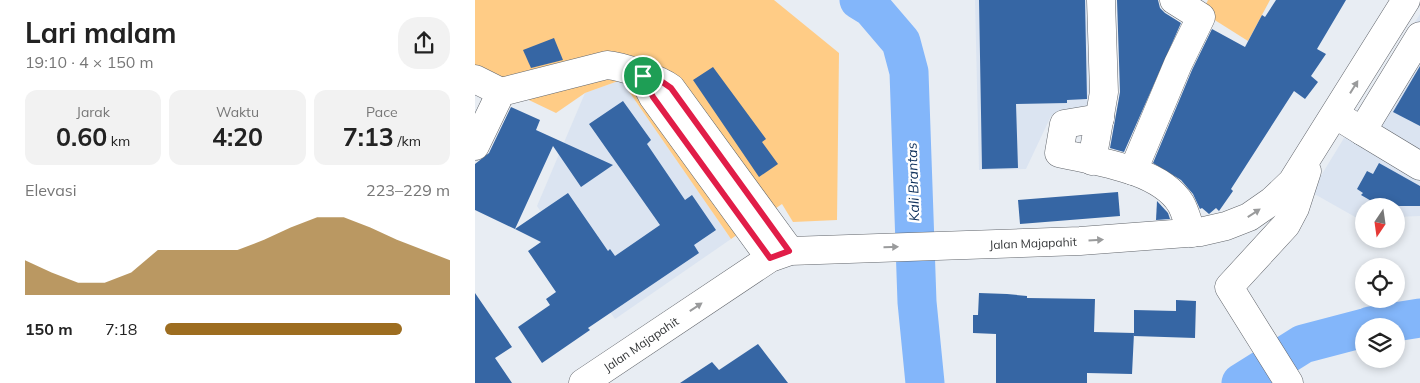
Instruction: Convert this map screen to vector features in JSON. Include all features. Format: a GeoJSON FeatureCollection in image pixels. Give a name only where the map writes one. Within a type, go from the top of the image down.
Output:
{"type":"FeatureCollection","features":[{"type":"Feature","properties":{"kind":"street"},"geometry":{"type":"LineString","coordinates":[[1101,0],[1103,92],[1100,118],[1064,124],[1059,153],[1133,171],[1171,192],[1181,204],[1192,233]]}},
{"type":"Feature","properties":{"kind":"street"},"geometry":{"type":"LineString","coordinates":[[1133,171],[1178,64],[1201,17],[1174,0]]}},
{"type":"Feature","properties":{"kind":"street","name":"Jalan Majapahit"},"geometry":{"type":"LineString","coordinates":[[583,383],[780,254],[842,248],[977,245],[1192,233],[1226,226],[1249,216],[1272,201],[1292,182],[1318,144],[1406,0]]}},
{"type":"Feature","properties":{"kind":"street"},"geometry":{"type":"LineString","coordinates":[[1362,131],[1420,36]]}},
{"type":"Feature","properties":{"kind":"street"},"geometry":{"type":"LineString","coordinates":[[475,79],[501,92],[607,65],[617,66],[643,76],[653,97],[780,254]]}},
{"type":"Feature","properties":{"kind":"street"},"geometry":{"type":"LineString","coordinates":[[475,146],[501,92]]}},
{"type":"Feature","properties":{"kind":"street"},"geometry":{"type":"LineString","coordinates":[[1336,115],[1420,166]]}},
{"type":"Feature","properties":{"kind":"street"},"geometry":{"type":"LineString","coordinates":[[1287,380],[1229,286],[1286,225],[1295,208],[1318,144]]}},
{"type":"Feature","properties":{"kind":"shaded area"},"geometry":{"type":"Polygon","coordinates":[[[475,0],[774,0],[839,53],[837,220],[793,222],[782,204],[731,239],[621,80],[585,93],[556,113],[475,74],[475,0]]]}},
{"type":"Feature","properties":{"kind":"shaded area"},"geometry":{"type":"Polygon","coordinates":[[[975,0],[1098,0],[1098,103],[1086,109],[1051,116],[1026,169],[979,170],[975,0]]]}},
{"type":"Feature","properties":{"kind":"shaded area"},"geometry":{"type":"Polygon","coordinates":[[[1208,0],[1270,0],[1248,41],[1202,12],[1208,0]]]}},
{"type":"Feature","properties":{"kind":"shaded area"},"geometry":{"type":"Polygon","coordinates":[[[1420,14],[1420,216],[1405,217],[1405,198],[1355,198],[1355,217],[1311,192],[1420,14]]]}},
{"type":"Feature","properties":{"kind":"shaded area"},"geometry":{"type":"Polygon","coordinates":[[[621,80],[731,239],[615,319],[537,206],[585,93],[621,80]]]}},
{"type":"Feature","properties":{"kind":"building"},"geometry":{"type":"Polygon","coordinates":[[[979,0],[1085,0],[1087,99],[1067,100],[1067,103],[1016,104],[1018,168],[982,169],[979,0]]]}},
{"type":"Feature","properties":{"kind":"building"},"geometry":{"type":"Polygon","coordinates":[[[1117,0],[1158,0],[1160,8],[1165,13],[1181,23],[1124,152],[1110,148],[1120,92],[1117,0]]]}},
{"type":"Feature","properties":{"kind":"building"},"geometry":{"type":"Polygon","coordinates":[[[1276,0],[1346,0],[1317,49],[1326,54],[1311,76],[1318,82],[1305,99],[1294,91],[1231,189],[1233,191],[1219,211],[1216,208],[1209,214],[1202,208],[1200,209],[1193,194],[1181,180],[1153,163],[1192,70],[1212,29],[1245,47],[1262,15],[1265,17],[1276,0]]]}},
{"type":"Feature","properties":{"kind":"building"},"geometry":{"type":"Polygon","coordinates":[[[554,38],[563,60],[531,68],[523,50],[554,38]]]}},
{"type":"Feature","properties":{"kind":"building"},"geometry":{"type":"Polygon","coordinates":[[[1420,66],[1420,126],[1393,112],[1420,66]]]}},
{"type":"Feature","properties":{"kind":"building"},"geometry":{"type":"Polygon","coordinates":[[[713,67],[766,139],[762,142],[778,164],[759,177],[693,80],[713,67]]]}},
{"type":"Feature","properties":{"kind":"building"},"geometry":{"type":"Polygon","coordinates":[[[623,101],[651,140],[647,144],[685,200],[692,195],[716,230],[694,245],[699,253],[588,328],[590,330],[542,363],[518,327],[550,305],[546,299],[556,292],[528,251],[541,242],[515,229],[568,193],[608,251],[610,249],[615,256],[660,225],[589,124],[623,101]]]}},
{"type":"Feature","properties":{"kind":"building"},"geometry":{"type":"Polygon","coordinates":[[[511,107],[540,120],[536,130],[613,165],[581,187],[553,146],[515,229],[475,210],[475,164],[489,153],[511,107]]]}},
{"type":"Feature","properties":{"kind":"building"},"geometry":{"type":"Polygon","coordinates":[[[1379,163],[1420,186],[1420,206],[1405,206],[1405,198],[1366,198],[1361,195],[1363,193],[1357,189],[1367,171],[1373,174],[1379,163]]]}},
{"type":"Feature","properties":{"kind":"building"},"geometry":{"type":"Polygon","coordinates":[[[1118,192],[1120,216],[1020,224],[1018,200],[1118,192]]]}},
{"type":"Feature","properties":{"kind":"building"},"geometry":{"type":"Polygon","coordinates":[[[1157,201],[1168,213],[1170,219],[1156,220],[1157,201]]]}},
{"type":"Feature","properties":{"kind":"building"},"geometry":{"type":"Polygon","coordinates":[[[475,293],[512,347],[495,358],[512,383],[475,383],[475,293]]]}},
{"type":"Feature","properties":{"kind":"building"},"geometry":{"type":"Polygon","coordinates":[[[979,293],[1027,296],[1027,298],[1095,299],[1094,332],[1134,333],[1132,374],[1087,373],[1087,383],[996,383],[996,334],[973,333],[973,315],[978,315],[979,293]]]}},
{"type":"Feature","properties":{"kind":"building"},"geometry":{"type":"Polygon","coordinates":[[[1176,300],[1196,301],[1195,338],[1134,336],[1134,310],[1176,311],[1176,300]]]}},
{"type":"Feature","properties":{"kind":"building"},"geometry":{"type":"Polygon","coordinates":[[[758,344],[788,383],[680,383],[712,362],[719,370],[758,344]]]}},
{"type":"Feature","properties":{"kind":"waterway","name":"Kali Brantas"},"geometry":{"type":"LineString","coordinates":[[859,0],[872,8],[901,42],[909,72],[917,302],[925,383]]}},
{"type":"Feature","properties":{"kind":"waterway","name":"Kali Brantas"},"geometry":{"type":"LineString","coordinates":[[1405,320],[1420,318]]}},
{"type":"Feature","properties":{"kind":"waterway","name":"Kali Brantas"},"geometry":{"type":"LineString","coordinates":[[1241,383],[1303,344],[1355,330]]}},
{"type":"Feature","properties":{"kind":"route"},"geometry":{"type":"LineString","coordinates":[[643,76],[661,81],[671,88],[762,211],[789,251],[770,258],[747,223],[649,92],[643,76]]}}]}
